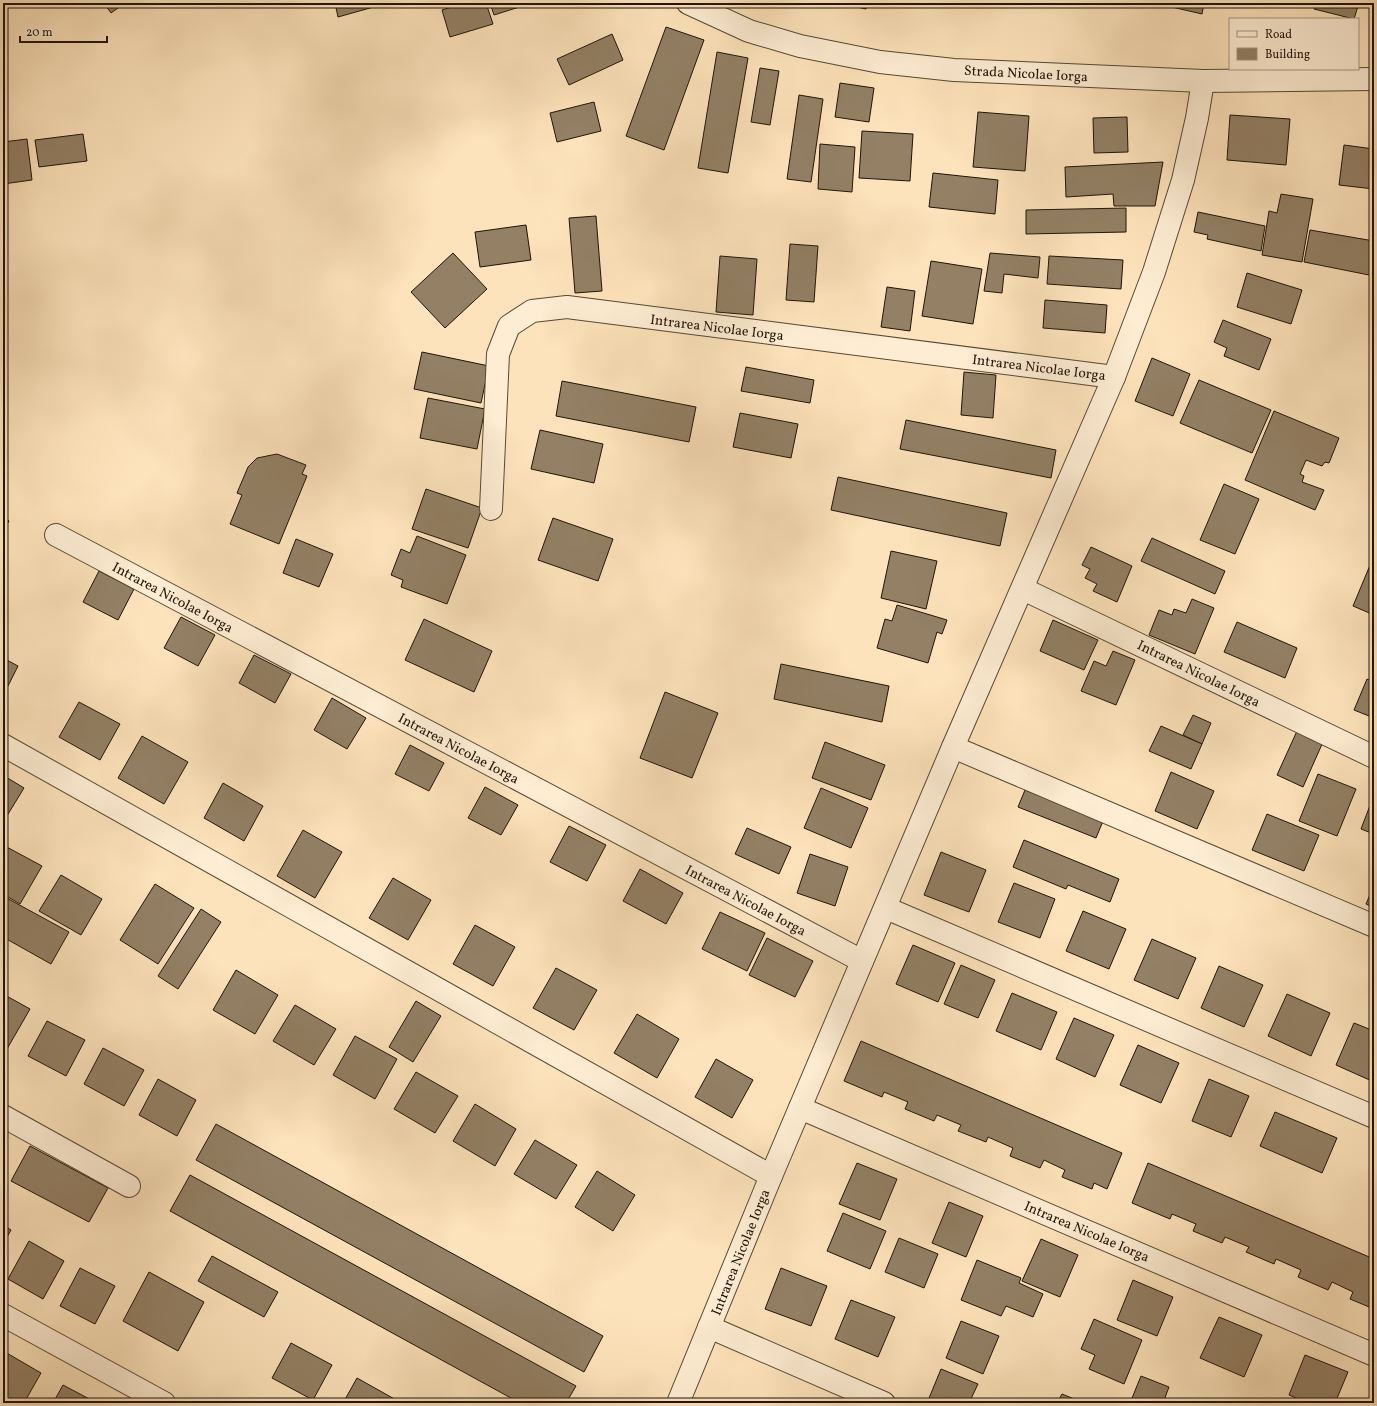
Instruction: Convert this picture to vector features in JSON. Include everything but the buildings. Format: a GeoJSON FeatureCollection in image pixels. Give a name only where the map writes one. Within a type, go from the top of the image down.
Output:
{"type":"FeatureCollection","features":[{"type":"Feature","properties":{"kind":"street","name":"Strada Nicolae Iorga"},"geometry":{"type":"LineString","coordinates":[[688,3],[749,31],[800,46],[880,62],[954,70],[1203,81],[1374,79]]}},
{"type":"Feature","properties":{"kind":"street","name":"Intrarea Nicolae Iorga"},"geometry":{"type":"LineString","coordinates":[[678,1403],[771,1176],[953,747],[1114,377],[1154,272],[1183,180],[1197,118],[1203,81]]}},
{"type":"Feature","properties":{"kind":"street","name":"Intrarea Nicolae Iorga"},"geometry":{"type":"LineString","coordinates":[[491,509],[498,354],[509,326],[532,311],[567,307],[1114,377]]}},
{"type":"Feature","properties":{"kind":"street","name":"Intrarea Nicolae Iorga"},"geometry":{"type":"LineString","coordinates":[[56,535],[862,962]]}},
{"type":"Feature","properties":{"kind":"street","name":"Intrarea Nicolae Iorga"},"geometry":{"type":"LineString","coordinates":[[1023,589],[1374,758]]}},
{"type":"Feature","properties":{"kind":"street","name":"Intrarea Nicolae Iorga"},"geometry":{"type":"LineString","coordinates":[[3,745],[771,1176]]}},
{"type":"Feature","properties":{"kind":"street"},"geometry":{"type":"LineString","coordinates":[[953,747],[1374,926]]}},
{"type":"Feature","properties":{"kind":"street"},"geometry":{"type":"LineString","coordinates":[[886,908],[1374,1117]]}},
{"type":"Feature","properties":{"kind":"street","name":"Intrarea Nicolae Iorga"},"geometry":{"type":"LineString","coordinates":[[800,1108],[1374,1355]]}},
{"type":"Feature","properties":{"kind":"street"},"geometry":{"type":"LineString","coordinates":[[3,1116],[129,1186]]}},
{"type":"Feature","properties":{"kind":"street"},"geometry":{"type":"LineString","coordinates":[[3,1314],[164,1403]]}},
{"type":"Feature","properties":{"kind":"street","name":"Intrarea Nicolae Iorga"},"geometry":{"type":"LineString","coordinates":[[709,1327],[884,1403]]}}]}
